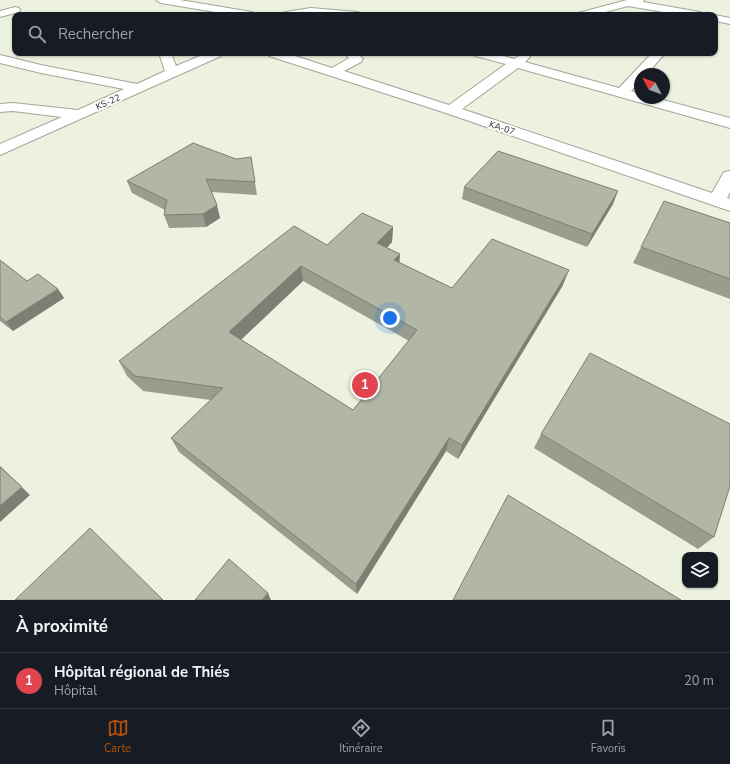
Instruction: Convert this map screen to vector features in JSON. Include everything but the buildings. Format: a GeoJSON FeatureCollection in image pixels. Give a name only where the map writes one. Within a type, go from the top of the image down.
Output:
{"type":"FeatureCollection","features":[{"type":"Feature","properties":{"kind":"street"},"geometry":{"type":"LineString","coordinates":[[593,12],[634,1],[699,12]]}},
{"type":"Feature","properties":{"kind":"street"},"geometry":{"type":"LineString","coordinates":[[158,2],[230,12]]}},
{"type":"Feature","properties":{"kind":"street"},"geometry":{"type":"LineString","coordinates":[[592,3],[612,7]]}},
{"type":"Feature","properties":{"kind":"street"},"geometry":{"type":"LineString","coordinates":[[0,14],[15,10]]}},
{"type":"Feature","properties":{"kind":"street"},"geometry":{"type":"LineString","coordinates":[[304,12],[323,12]]}},
{"type":"Feature","properties":{"kind":"street"},"geometry":{"type":"LineString","coordinates":[[718,19],[730,21]]}},
{"type":"Feature","properties":{"kind":"street"},"geometry":{"type":"LineString","coordinates":[[165,56],[172,73]]}},
{"type":"Feature","properties":{"kind":"street","name":"KS-22"},"geometry":{"type":"LineString","coordinates":[[0,150],[210,56]]}},
{"type":"Feature","properties":{"kind":"street","name":"KA-07"},"geometry":{"type":"LineString","coordinates":[[282,56],[451,110],[724,203]]}},
{"type":"Feature","properties":{"kind":"street"},"geometry":{"type":"LineString","coordinates":[[333,72],[357,59],[354,56]]}},
{"type":"Feature","properties":{"kind":"street"},"geometry":{"type":"LineString","coordinates":[[490,56],[730,123]]}},
{"type":"Feature","properties":{"kind":"street"},"geometry":{"type":"LineString","coordinates":[[451,110],[526,56]]}},
{"type":"Feature","properties":{"kind":"street"},"geometry":{"type":"LineString","coordinates":[[622,93],[657,56]]}},
{"type":"Feature","properties":{"kind":"street"},"geometry":{"type":"LineString","coordinates":[[0,59],[41,69],[139,88]]}},
{"type":"Feature","properties":{"kind":"street"},"geometry":{"type":"LineString","coordinates":[[0,108],[13,107],[81,114]]}},
{"type":"Feature","properties":{"kind":"street"},"geometry":{"type":"LineString","coordinates":[[724,203],[730,176]]}},
{"type":"Feature","properties":{"kind":"place","name":"Hôpital régional de Thiés"},"geometry":{"type":"Point","coordinates":[365,385]}}]}
